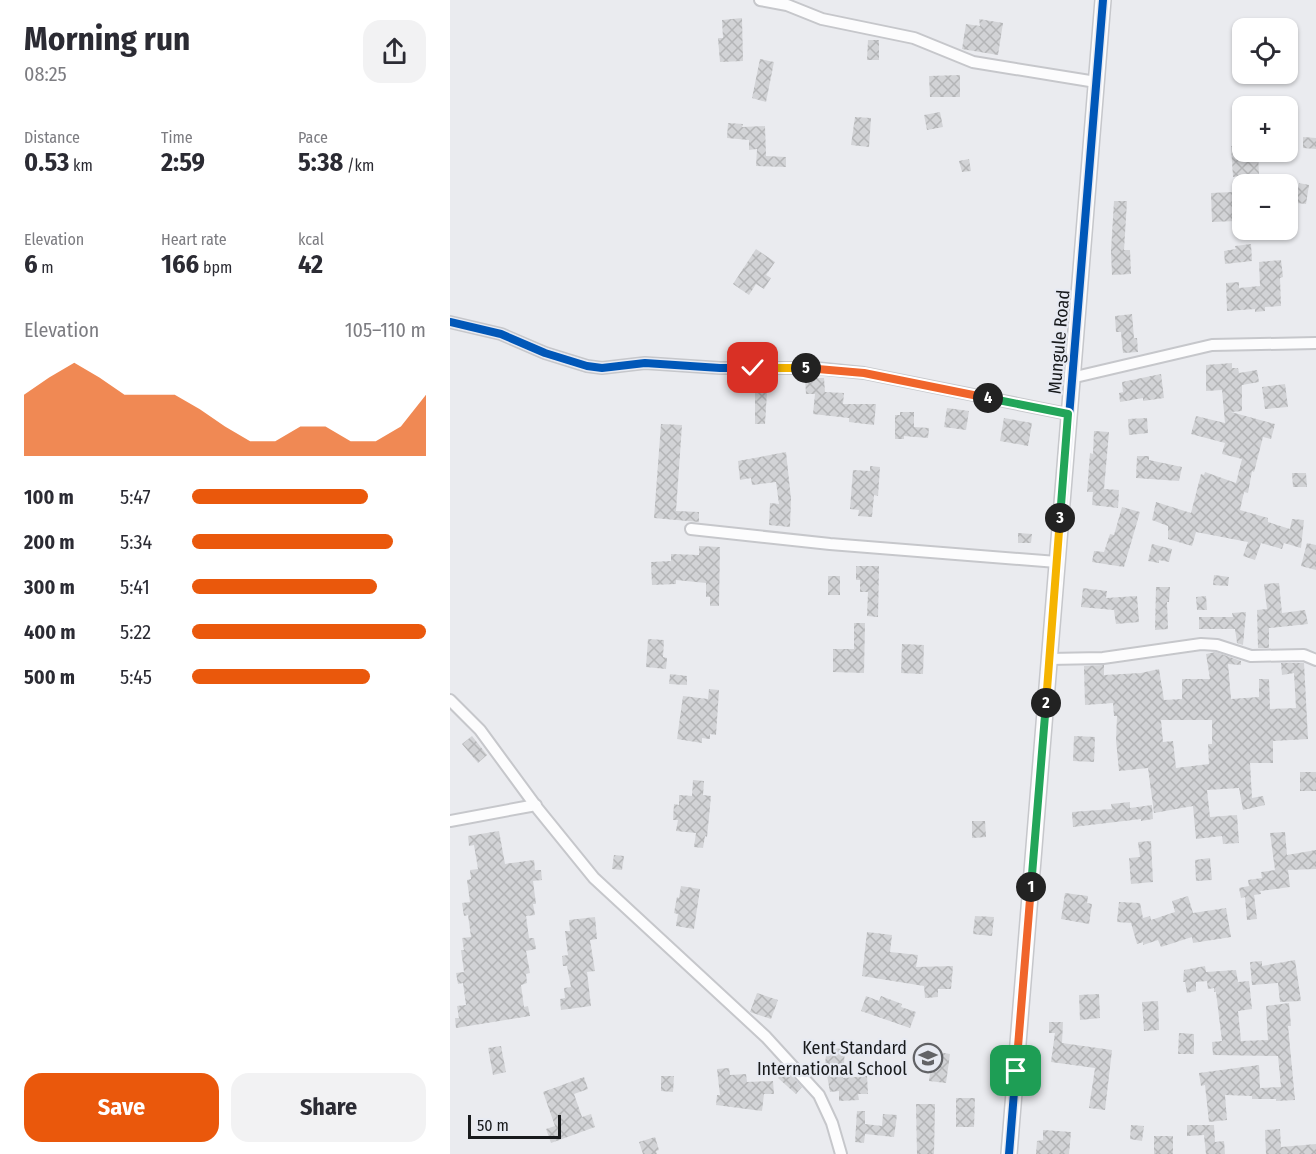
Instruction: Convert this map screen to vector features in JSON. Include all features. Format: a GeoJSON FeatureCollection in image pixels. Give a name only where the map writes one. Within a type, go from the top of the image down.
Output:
{"type":"FeatureCollection","features":[{"type":"Feature","properties":{"kind":"street"},"geometry":{"type":"LineString","coordinates":[[760,0],[787,5],[822,19],[914,38],[973,62],[1095,82]]}},
{"type":"Feature","properties":{"kind":"street","name":"Mungule Road"},"geometry":{"type":"LineString","coordinates":[[1009,1154],[1103,0]]}},
{"type":"Feature","properties":{"kind":"street"},"geometry":{"type":"LineString","coordinates":[[450,322],[501,334],[545,353],[587,366],[602,368],[645,363],[720,368],[814,368],[864,373],[1068,414]]}},
{"type":"Feature","properties":{"kind":"street"},"geometry":{"type":"LineString","coordinates":[[1071,378],[1212,345],[1316,343]]}},
{"type":"Feature","properties":{"kind":"street"},"geometry":{"type":"LineString","coordinates":[[691,530],[830,544],[1057,562]]}},
{"type":"Feature","properties":{"kind":"street"},"geometry":{"type":"LineString","coordinates":[[1050,658],[1103,658],[1201,644],[1217,645],[1251,656],[1304,655],[1316,660]]}},
{"type":"Feature","properties":{"kind":"street"},"geometry":{"type":"LineString","coordinates":[[450,700],[480,730],[594,878],[766,1037],[819,1095],[832,1123],[841,1154]]}},
{"type":"Feature","properties":{"kind":"street"},"geometry":{"type":"LineString","coordinates":[[450,821],[536,805]]}},
{"type":"Feature","properties":{"kind":"building"},"geometry":{"type":"Polygon","coordinates":[[[742,18],[743,61],[720,62],[718,38],[723,38],[722,20],[742,18]]]}},
{"type":"Feature","properties":{"kind":"building"},"geometry":{"type":"Polygon","coordinates":[[[979,19],[1003,23],[998,55],[962,49],[966,24],[980,26],[979,19]]]}},
{"type":"Feature","properties":{"kind":"building"},"geometry":{"type":"Polygon","coordinates":[[[868,40],[879,40],[879,60],[867,60],[868,40]]]}},
{"type":"Feature","properties":{"kind":"building"},"geometry":{"type":"Polygon","coordinates":[[[760,59],[774,62],[766,102],[752,98],[760,59]]]}},
{"type":"Feature","properties":{"kind":"building"},"geometry":{"type":"Polygon","coordinates":[[[960,75],[960,97],[930,97],[929,76],[960,75]]]}},
{"type":"Feature","properties":{"kind":"building"},"geometry":{"type":"Polygon","coordinates":[[[940,112],[943,127],[927,130],[924,115],[940,112]]]}},
{"type":"Feature","properties":{"kind":"building"},"geometry":{"type":"Polygon","coordinates":[[[855,117],[871,118],[869,147],[851,145],[855,117]]]}},
{"type":"Feature","properties":{"kind":"building"},"geometry":{"type":"Polygon","coordinates":[[[728,123],[743,124],[742,127],[765,126],[766,156],[786,157],[786,167],[756,166],[757,149],[749,150],[749,140],[727,138],[728,123]]]}},
{"type":"Feature","properties":{"kind":"building"},"geometry":{"type":"Polygon","coordinates":[[[1303,137],[1316,138],[1316,149],[1303,148],[1303,137]]]}},
{"type":"Feature","properties":{"kind":"building"},"geometry":{"type":"Polygon","coordinates":[[[969,159],[971,171],[962,172],[959,161],[969,159]]]}},
{"type":"Feature","properties":{"kind":"building"},"geometry":{"type":"Polygon","coordinates":[[[1232,162],[1258,162],[1259,174],[1233,174],[1232,162]]]}},
{"type":"Feature","properties":{"kind":"building"},"geometry":{"type":"Polygon","coordinates":[[[1299,183],[1309,185],[1306,204],[1298,203],[1299,183]]]}},
{"type":"Feature","properties":{"kind":"building"},"geometry":{"type":"Polygon","coordinates":[[[1232,192],[1232,221],[1212,222],[1211,193],[1232,192]]]}},
{"type":"Feature","properties":{"kind":"building"},"geometry":{"type":"Polygon","coordinates":[[[1114,201],[1127,201],[1124,250],[1130,250],[1131,274],[1112,275],[1114,201]]]}},
{"type":"Feature","properties":{"kind":"building"},"geometry":{"type":"Polygon","coordinates":[[[1251,244],[1252,261],[1225,264],[1224,251],[1236,249],[1235,246],[1251,244]]]}},
{"type":"Feature","properties":{"kind":"building"},"geometry":{"type":"Polygon","coordinates":[[[756,249],[775,262],[766,275],[771,278],[764,289],[756,284],[749,295],[733,284],[756,249]]]}},
{"type":"Feature","properties":{"kind":"building"},"geometry":{"type":"Polygon","coordinates":[[[1281,260],[1283,277],[1280,278],[1281,306],[1265,307],[1265,311],[1255,312],[1255,309],[1227,311],[1226,283],[1239,282],[1239,288],[1260,286],[1259,262],[1281,260]]]}},
{"type":"Feature","properties":{"kind":"building"},"geometry":{"type":"Polygon","coordinates":[[[1132,314],[1138,352],[1123,353],[1121,332],[1116,332],[1115,316],[1132,314]]]}},
{"type":"Feature","properties":{"kind":"building"},"geometry":{"type":"Polygon","coordinates":[[[1232,363],[1232,368],[1238,368],[1239,373],[1257,370],[1259,382],[1242,385],[1242,411],[1231,412],[1275,424],[1271,439],[1263,437],[1254,472],[1252,471],[1248,493],[1244,492],[1240,510],[1268,518],[1268,522],[1290,529],[1292,519],[1304,520],[1301,548],[1284,543],[1282,549],[1261,543],[1255,560],[1243,556],[1248,542],[1196,532],[1192,546],[1168,539],[1168,526],[1152,520],[1156,502],[1191,513],[1201,474],[1204,475],[1205,472],[1236,483],[1242,459],[1222,454],[1225,443],[1191,434],[1196,416],[1225,423],[1222,390],[1206,391],[1206,365],[1232,363]]]}},
{"type":"Feature","properties":{"kind":"building"},"geometry":{"type":"Polygon","coordinates":[[[1161,374],[1164,398],[1143,401],[1143,398],[1120,402],[1119,393],[1123,392],[1122,382],[1161,374]]]}},
{"type":"Feature","properties":{"kind":"building"},"geometry":{"type":"Polygon","coordinates":[[[805,378],[824,378],[825,392],[844,393],[843,404],[876,404],[874,425],[849,422],[849,418],[813,414],[815,394],[806,394],[805,378]]]}},
{"type":"Feature","properties":{"kind":"building"},"geometry":{"type":"Polygon","coordinates":[[[1285,384],[1288,407],[1265,409],[1262,387],[1285,384]]]}},
{"type":"Feature","properties":{"kind":"building"},"geometry":{"type":"Polygon","coordinates":[[[755,392],[767,392],[765,424],[755,424],[755,392]]]}},
{"type":"Feature","properties":{"kind":"building"},"geometry":{"type":"Polygon","coordinates":[[[947,408],[969,411],[966,430],[944,427],[947,408]]]}},
{"type":"Feature","properties":{"kind":"building"},"geometry":{"type":"Polygon","coordinates":[[[900,412],[914,412],[914,427],[929,428],[928,438],[904,436],[904,439],[895,439],[895,415],[900,415],[900,412]]]}},
{"type":"Feature","properties":{"kind":"building"},"geometry":{"type":"Polygon","coordinates":[[[1004,418],[1032,423],[1028,446],[1000,441],[1004,418]]]}},
{"type":"Feature","properties":{"kind":"building"},"geometry":{"type":"Polygon","coordinates":[[[1147,418],[1148,433],[1129,435],[1128,419],[1147,418]]]}},
{"type":"Feature","properties":{"kind":"building"},"geometry":{"type":"Polygon","coordinates":[[[661,424],[682,425],[676,511],[699,512],[699,522],[654,518],[661,424]]]}},
{"type":"Feature","properties":{"kind":"building"},"geometry":{"type":"Polygon","coordinates":[[[1094,431],[1109,432],[1104,489],[1119,490],[1118,508],[1092,505],[1093,492],[1087,492],[1094,431]]]}},
{"type":"Feature","properties":{"kind":"building"},"geometry":{"type":"Polygon","coordinates":[[[786,452],[791,499],[790,527],[769,525],[770,503],[779,504],[776,482],[752,485],[751,478],[740,480],[738,461],[786,452]]]}},
{"type":"Feature","properties":{"kind":"building"},"geometry":{"type":"Polygon","coordinates":[[[1137,456],[1149,456],[1149,460],[1182,467],[1179,481],[1136,478],[1137,456]]]}},
{"type":"Feature","properties":{"kind":"building"},"geometry":{"type":"Polygon","coordinates":[[[870,466],[880,467],[878,496],[874,495],[872,517],[858,516],[859,510],[850,509],[853,470],[870,471],[870,466]]]}},
{"type":"Feature","properties":{"kind":"building"},"geometry":{"type":"Polygon","coordinates":[[[1292,473],[1306,473],[1307,487],[1293,487],[1292,473]]]}},
{"type":"Feature","properties":{"kind":"building"},"geometry":{"type":"Polygon","coordinates":[[[1122,507],[1140,512],[1124,567],[1092,562],[1094,551],[1104,552],[1110,534],[1114,535],[1122,507]]]}},
{"type":"Feature","properties":{"kind":"building"},"geometry":{"type":"Polygon","coordinates":[[[1018,533],[1032,534],[1031,543],[1018,543],[1018,533]]]}},
{"type":"Feature","properties":{"kind":"building"},"geometry":{"type":"Polygon","coordinates":[[[1307,543],[1316,545],[1316,570],[1301,566],[1307,543]]]}},
{"type":"Feature","properties":{"kind":"building"},"geometry":{"type":"Polygon","coordinates":[[[1152,544],[1172,549],[1169,562],[1148,561],[1152,544]]]}},
{"type":"Feature","properties":{"kind":"building"},"geometry":{"type":"Polygon","coordinates":[[[699,546],[720,547],[719,606],[710,606],[710,597],[706,597],[706,583],[676,580],[676,584],[652,585],[651,562],[671,561],[671,554],[699,555],[699,546]]]}},
{"type":"Feature","properties":{"kind":"building"},"geometry":{"type":"Polygon","coordinates":[[[856,566],[879,566],[878,617],[867,616],[868,592],[860,592],[860,580],[856,580],[856,566]]]}},
{"type":"Feature","properties":{"kind":"building"},"geometry":{"type":"Polygon","coordinates":[[[1214,575],[1229,577],[1228,586],[1213,585],[1214,575]]]}},
{"type":"Feature","properties":{"kind":"building"},"geometry":{"type":"Polygon","coordinates":[[[828,576],[840,576],[840,595],[828,595],[828,576]]]}},
{"type":"Feature","properties":{"kind":"building"},"geometry":{"type":"Polygon","coordinates":[[[1279,583],[1282,613],[1305,610],[1308,624],[1269,628],[1269,648],[1258,648],[1257,610],[1267,609],[1264,584],[1279,583]]]}},
{"type":"Feature","properties":{"kind":"building"},"geometry":{"type":"Polygon","coordinates":[[[1156,587],[1170,587],[1169,602],[1167,602],[1168,629],[1155,630],[1156,587]]]}},
{"type":"Feature","properties":{"kind":"building"},"geometry":{"type":"Polygon","coordinates":[[[1083,588],[1107,591],[1106,598],[1137,596],[1139,622],[1116,624],[1114,610],[1081,607],[1083,588]]]}},
{"type":"Feature","properties":{"kind":"building"},"geometry":{"type":"Polygon","coordinates":[[[1206,596],[1207,610],[1197,610],[1196,597],[1206,596]]]}},
{"type":"Feature","properties":{"kind":"building"},"geometry":{"type":"Polygon","coordinates":[[[1246,612],[1243,645],[1237,643],[1235,629],[1199,629],[1199,617],[1233,617],[1232,613],[1246,612]]]}},
{"type":"Feature","properties":{"kind":"building"},"geometry":{"type":"Polygon","coordinates":[[[854,623],[865,623],[864,673],[833,672],[833,649],[854,649],[854,623]]]}},
{"type":"Feature","properties":{"kind":"building"},"geometry":{"type":"Polygon","coordinates":[[[648,639],[664,640],[663,657],[667,658],[666,669],[646,667],[648,639]]]}},
{"type":"Feature","properties":{"kind":"building"},"geometry":{"type":"Polygon","coordinates":[[[902,644],[924,645],[923,674],[901,673],[902,644]]]}},
{"type":"Feature","properties":{"kind":"building"},"geometry":{"type":"Polygon","coordinates":[[[1216,652],[1241,661],[1241,665],[1228,664],[1231,699],[1259,697],[1259,679],[1269,679],[1270,709],[1296,708],[1294,673],[1282,675],[1281,663],[1304,663],[1308,739],[1273,741],[1273,763],[1250,763],[1252,798],[1263,796],[1265,805],[1243,810],[1239,788],[1207,790],[1210,817],[1237,815],[1239,843],[1223,844],[1222,836],[1196,839],[1193,806],[1154,813],[1148,768],[1119,771],[1116,740],[1117,716],[1114,716],[1113,703],[1085,705],[1084,666],[1104,665],[1104,675],[1141,673],[1159,669],[1164,700],[1182,699],[1182,679],[1210,679],[1206,654],[1216,652]],[[1161,720],[1163,742],[1173,741],[1176,768],[1209,764],[1208,744],[1212,744],[1212,720],[1161,720]]]}},
{"type":"Feature","properties":{"kind":"building"},"geometry":{"type":"Polygon","coordinates":[[[670,674],[687,676],[687,685],[669,684],[670,674]]]}},
{"type":"Feature","properties":{"kind":"building"},"geometry":{"type":"Polygon","coordinates":[[[709,689],[719,690],[716,735],[710,734],[710,739],[702,738],[702,743],[677,739],[683,696],[708,699],[709,689]]]}},
{"type":"Feature","properties":{"kind":"building"},"geometry":{"type":"Polygon","coordinates":[[[472,736],[487,755],[478,763],[462,744],[472,736]]]}},
{"type":"Feature","properties":{"kind":"building"},"geometry":{"type":"Polygon","coordinates":[[[1074,736],[1095,737],[1094,762],[1073,761],[1074,736]]]}},
{"type":"Feature","properties":{"kind":"building"},"geometry":{"type":"Polygon","coordinates":[[[1300,772],[1316,772],[1316,791],[1300,791],[1300,772]]]}},
{"type":"Feature","properties":{"kind":"building"},"geometry":{"type":"Polygon","coordinates":[[[693,780],[704,781],[703,795],[711,796],[707,837],[705,836],[703,848],[694,847],[696,833],[676,831],[678,820],[673,820],[674,804],[679,805],[679,795],[692,796],[693,780]]]}},
{"type":"Feature","properties":{"kind":"building"},"geometry":{"type":"Polygon","coordinates":[[[1130,802],[1130,808],[1152,805],[1153,819],[1073,827],[1072,812],[1112,809],[1111,804],[1130,802]]]}},
{"type":"Feature","properties":{"kind":"building"},"geometry":{"type":"Polygon","coordinates":[[[972,821],[985,821],[986,837],[972,838],[972,821]]]}},
{"type":"Feature","properties":{"kind":"building"},"geometry":{"type":"Polygon","coordinates":[[[499,831],[505,864],[534,860],[535,870],[541,870],[542,880],[533,881],[535,915],[526,916],[529,938],[534,938],[536,949],[526,951],[530,973],[526,974],[527,983],[521,985],[524,1007],[528,1006],[530,1016],[456,1028],[455,1018],[459,1018],[457,1006],[466,1005],[463,983],[458,984],[456,973],[464,972],[462,938],[471,937],[468,915],[464,916],[462,903],[470,902],[467,880],[471,879],[470,870],[478,869],[474,845],[469,846],[468,836],[499,831]]]}},
{"type":"Feature","properties":{"kind":"building"},"geometry":{"type":"Polygon","coordinates":[[[1285,832],[1287,855],[1316,850],[1316,869],[1288,870],[1290,887],[1260,891],[1261,894],[1254,895],[1257,919],[1247,920],[1245,897],[1241,898],[1239,888],[1249,886],[1248,880],[1262,878],[1261,872],[1275,870],[1270,833],[1285,832]]]}},
{"type":"Feature","properties":{"kind":"building"},"geometry":{"type":"Polygon","coordinates":[[[1151,841],[1153,882],[1131,884],[1129,858],[1140,857],[1138,842],[1151,841]]]}},
{"type":"Feature","properties":{"kind":"building"},"geometry":{"type":"Polygon","coordinates":[[[614,855],[624,856],[622,870],[612,869],[614,855]]]}},
{"type":"Feature","properties":{"kind":"building"},"geometry":{"type":"Polygon","coordinates":[[[1210,858],[1212,880],[1196,881],[1195,860],[1210,858]]]}},
{"type":"Feature","properties":{"kind":"building"},"geometry":{"type":"Polygon","coordinates":[[[681,886],[700,889],[694,929],[676,926],[678,914],[674,913],[681,886]]]}},
{"type":"Feature","properties":{"kind":"building"},"geometry":{"type":"Polygon","coordinates":[[[1065,893],[1088,896],[1087,903],[1092,904],[1089,924],[1061,919],[1065,893]]]}},
{"type":"Feature","properties":{"kind":"building"},"geometry":{"type":"Polygon","coordinates":[[[1188,896],[1193,913],[1226,908],[1231,937],[1193,943],[1192,937],[1161,947],[1158,940],[1143,945],[1143,942],[1137,944],[1131,923],[1117,922],[1119,902],[1140,903],[1143,918],[1150,916],[1151,920],[1175,912],[1172,901],[1188,896]]]}},
{"type":"Feature","properties":{"kind":"building"},"geometry":{"type":"Polygon","coordinates":[[[975,916],[994,917],[992,936],[973,934],[975,916]]]}},
{"type":"Feature","properties":{"kind":"building"},"geometry":{"type":"Polygon","coordinates":[[[595,917],[597,939],[590,940],[595,971],[587,972],[591,1006],[561,1010],[560,999],[565,998],[564,988],[571,987],[567,966],[563,966],[562,956],[568,955],[565,931],[570,931],[569,920],[595,917]]]}},
{"type":"Feature","properties":{"kind":"building"},"geometry":{"type":"Polygon","coordinates":[[[867,932],[892,935],[890,952],[918,955],[916,967],[953,966],[951,989],[938,989],[938,997],[925,998],[924,986],[862,976],[867,932]]]}},
{"type":"Feature","properties":{"kind":"building"},"geometry":{"type":"Polygon","coordinates":[[[1295,960],[1301,1001],[1280,1002],[1278,983],[1252,985],[1250,962],[1262,961],[1262,966],[1295,960]]]}},
{"type":"Feature","properties":{"kind":"building"},"geometry":{"type":"Polygon","coordinates":[[[1205,966],[1206,972],[1236,970],[1238,982],[1249,981],[1252,1009],[1238,1011],[1241,1041],[1268,1040],[1266,1006],[1289,1003],[1291,1026],[1288,1026],[1295,1100],[1276,1101],[1276,1099],[1252,1099],[1252,1096],[1225,1095],[1227,1120],[1209,1122],[1205,1085],[1201,1086],[1199,1073],[1259,1065],[1260,1088],[1281,1087],[1278,1056],[1213,1055],[1212,1042],[1222,1041],[1216,992],[1214,988],[1208,989],[1207,981],[1196,982],[1196,991],[1187,993],[1185,982],[1183,982],[1184,970],[1205,966]]]}},
{"type":"Feature","properties":{"kind":"building"},"geometry":{"type":"Polygon","coordinates":[[[757,993],[778,1000],[771,1019],[750,1012],[757,993]]]}},
{"type":"Feature","properties":{"kind":"building"},"geometry":{"type":"Polygon","coordinates":[[[1099,994],[1100,1018],[1080,1020],[1079,995],[1099,994]]]}},
{"type":"Feature","properties":{"kind":"building"},"geometry":{"type":"Polygon","coordinates":[[[866,996],[879,1001],[881,996],[916,1012],[910,1028],[861,1011],[866,996]]]}},
{"type":"Feature","properties":{"kind":"building"},"geometry":{"type":"Polygon","coordinates":[[[1158,1001],[1159,1030],[1144,1031],[1142,1002],[1158,1001]]]}},
{"type":"Feature","properties":{"kind":"building"},"geometry":{"type":"Polygon","coordinates":[[[1049,1022],[1063,1022],[1062,1043],[1112,1050],[1105,1110],[1089,1108],[1095,1068],[1051,1062],[1055,1033],[1049,1033],[1049,1022]]]}},
{"type":"Feature","properties":{"kind":"building"},"geometry":{"type":"Polygon","coordinates":[[[1179,1033],[1194,1034],[1194,1054],[1178,1054],[1179,1033]]]}},
{"type":"Feature","properties":{"kind":"building"},"geometry":{"type":"Polygon","coordinates":[[[501,1046],[506,1072],[493,1075],[488,1048],[501,1046]]]}},
{"type":"Feature","properties":{"kind":"building"},"geometry":{"type":"Polygon","coordinates":[[[827,1048],[845,1049],[843,1078],[867,1076],[868,1094],[858,1094],[859,1100],[839,1101],[839,1091],[830,1092],[825,1064],[827,1048]]]}},
{"type":"Feature","properties":{"kind":"building"},"geometry":{"type":"Polygon","coordinates":[[[933,1051],[950,1054],[946,1083],[929,1081],[933,1051]]]}},
{"type":"Feature","properties":{"kind":"building"},"geometry":{"type":"Polygon","coordinates":[[[729,1068],[730,1075],[746,1074],[747,1082],[773,1081],[774,1094],[764,1094],[762,1111],[716,1105],[717,1095],[720,1095],[717,1069],[729,1068]]]}},
{"type":"Feature","properties":{"kind":"building"},"geometry":{"type":"Polygon","coordinates":[[[786,1070],[802,1087],[796,1094],[778,1078],[786,1070]]]}},
{"type":"Feature","properties":{"kind":"building"},"geometry":{"type":"Polygon","coordinates":[[[661,1076],[674,1076],[673,1092],[661,1091],[661,1076]]]}},
{"type":"Feature","properties":{"kind":"building"},"geometry":{"type":"Polygon","coordinates":[[[584,1077],[588,1089],[574,1094],[582,1117],[591,1114],[595,1127],[551,1143],[546,1129],[555,1126],[543,1092],[584,1077]]]}},
{"type":"Feature","properties":{"kind":"building"},"geometry":{"type":"Polygon","coordinates":[[[956,1098],[975,1098],[974,1127],[956,1127],[956,1098]]]}},
{"type":"Feature","properties":{"kind":"building"},"geometry":{"type":"Polygon","coordinates":[[[916,1104],[935,1104],[934,1154],[917,1154],[916,1104]]]}},
{"type":"Feature","properties":{"kind":"building"},"geometry":{"type":"Polygon","coordinates":[[[857,1111],[865,1111],[865,1124],[882,1126],[883,1114],[897,1115],[894,1137],[865,1134],[864,1143],[855,1142],[857,1111]]]}},
{"type":"Feature","properties":{"kind":"building"},"geometry":{"type":"Polygon","coordinates":[[[1131,1125],[1144,1126],[1142,1141],[1130,1139],[1131,1125]]]}},
{"type":"Feature","properties":{"kind":"building"},"geometry":{"type":"Polygon","coordinates":[[[1187,1125],[1214,1125],[1215,1142],[1224,1141],[1225,1154],[1206,1154],[1204,1135],[1187,1136],[1187,1125]]]}},
{"type":"Feature","properties":{"kind":"building"},"geometry":{"type":"Polygon","coordinates":[[[1280,1129],[1281,1147],[1316,1144],[1316,1154],[1266,1154],[1265,1130],[1280,1129]]]}},
{"type":"Feature","properties":{"kind":"building"},"geometry":{"type":"Polygon","coordinates":[[[1043,1130],[1071,1132],[1069,1154],[1036,1154],[1037,1141],[1043,1140],[1043,1130]]]}},
{"type":"Feature","properties":{"kind":"building"},"geometry":{"type":"Polygon","coordinates":[[[1154,1136],[1173,1136],[1173,1154],[1154,1154],[1154,1136]]]}},
{"type":"Feature","properties":{"kind":"building"},"geometry":{"type":"Polygon","coordinates":[[[655,1137],[659,1150],[656,1151],[657,1154],[643,1154],[639,1142],[655,1137]]]}},
{"type":"Feature","properties":{"kind":"cycle path"},"geometry":{"type":"LineString","coordinates":[[1009,1154],[1103,0]]}},
{"type":"Feature","properties":{"kind":"cycle path"},"geometry":{"type":"LineString","coordinates":[[450,322],[501,334],[545,353],[587,366],[602,368],[645,363],[720,368],[815,368],[864,373],[1068,414]]}},
{"type":"Feature","properties":{"kind":"place","name":"Kent Standard International School"},"geometry":{"type":"Point","coordinates":[928,1058]}},
{"type":"Feature","properties":{"kind":"route"},"geometry":{"type":"LineString","coordinates":[[753,368],[814,368],[864,373],[1068,414],[1016,1071]]}}]}
